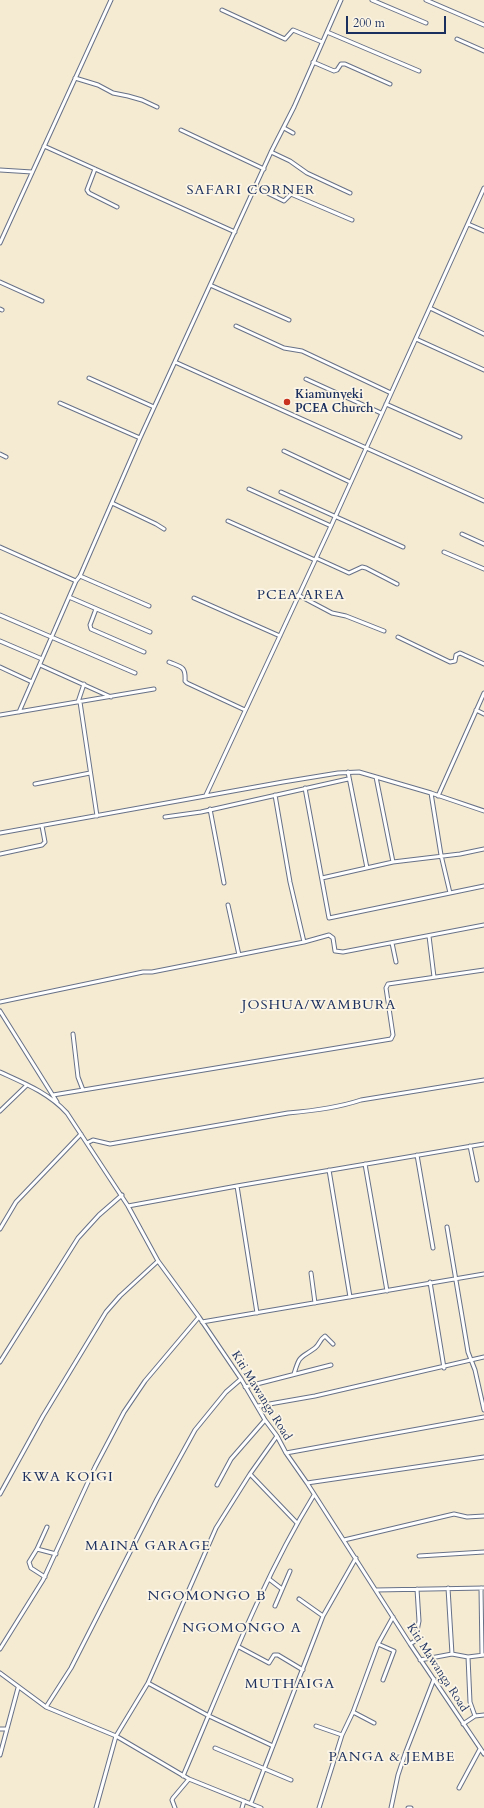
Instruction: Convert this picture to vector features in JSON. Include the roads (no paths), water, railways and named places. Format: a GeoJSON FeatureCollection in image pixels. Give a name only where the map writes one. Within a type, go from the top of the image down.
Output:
{"type":"FeatureCollection","features":[{"type":"Feature","properties":{"kind":"street"},"geometry":{"type":"LineString","coordinates":[[0,243],[111,0]]}},
{"type":"Feature","properties":{"kind":"street"},"geometry":{"type":"LineString","coordinates":[[19,712],[154,407],[271,152],[284,128],[341,0]]}},
{"type":"Feature","properties":{"kind":"street"},"geometry":{"type":"LineString","coordinates":[[372,0],[426,23]]}},
{"type":"Feature","properties":{"kind":"street"},"geometry":{"type":"LineString","coordinates":[[426,0],[484,25]]}},
{"type":"Feature","properties":{"kind":"street"},"geometry":{"type":"LineString","coordinates":[[222,10],[285,39],[293,30],[322,42]]}},
{"type":"Feature","properties":{"kind":"street"},"geometry":{"type":"LineString","coordinates":[[327,32],[419,72]]}},
{"type":"Feature","properties":{"kind":"street"},"geometry":{"type":"LineString","coordinates":[[457,39],[484,52]]}},
{"type":"Feature","properties":{"kind":"street"},"geometry":{"type":"LineString","coordinates":[[313,62],[334,71],[337,70],[341,64],[345,64],[390,84]]}},
{"type":"Feature","properties":{"kind":"street"},"geometry":{"type":"LineString","coordinates":[[75,78],[98,85],[113,93],[142,100],[157,107]]}},
{"type":"Feature","properties":{"kind":"street"},"geometry":{"type":"LineString","coordinates":[[284,128],[293,133]]}},
{"type":"Feature","properties":{"kind":"street"},"geometry":{"type":"LineString","coordinates":[[181,130],[264,169]]}},
{"type":"Feature","properties":{"kind":"street"},"geometry":{"type":"LineString","coordinates":[[44,146],[235,232]]}},
{"type":"Feature","properties":{"kind":"street"},"geometry":{"type":"LineString","coordinates":[[271,152],[290,161],[307,173],[350,193]]}},
{"type":"Feature","properties":{"kind":"street"},"geometry":{"type":"LineString","coordinates":[[95,169],[87,190],[89,193],[117,206]]}},
{"type":"Feature","properties":{"kind":"street"},"geometry":{"type":"LineString","coordinates":[[0,170],[32,172]]}},
{"type":"Feature","properties":{"kind":"street"},"geometry":{"type":"LineString","coordinates":[[255,187],[284,201],[291,194],[352,220]]}},
{"type":"Feature","properties":{"kind":"street"},"geometry":{"type":"LineString","coordinates":[[206,795],[331,526],[484,188]]}},
{"type":"Feature","properties":{"kind":"street"},"geometry":{"type":"LineString","coordinates":[[468,224],[484,231]]}},
{"type":"Feature","properties":{"kind":"street"},"geometry":{"type":"LineString","coordinates":[[0,282],[42,301]]}},
{"type":"Feature","properties":{"kind":"street"},"geometry":{"type":"LineString","coordinates":[[210,285],[289,320]]}},
{"type":"Feature","properties":{"kind":"street"},"geometry":{"type":"LineString","coordinates":[[430,308],[484,334]]}},
{"type":"Feature","properties":{"kind":"street"},"geometry":{"type":"LineString","coordinates":[[236,326],[284,348],[302,351],[337,369],[391,393]]}},
{"type":"Feature","properties":{"kind":"street"},"geometry":{"type":"LineString","coordinates":[[416,339],[484,370]]}},
{"type":"Feature","properties":{"kind":"street"},"geometry":{"type":"LineString","coordinates":[[175,362],[484,501]]}},
{"type":"Feature","properties":{"kind":"street"},"geometry":{"type":"LineString","coordinates":[[89,378],[154,407]]}},
{"type":"Feature","properties":{"kind":"street"},"geometry":{"type":"LineString","coordinates":[[306,379],[382,413]]}},
{"type":"Feature","properties":{"kind":"street"},"geometry":{"type":"LineString","coordinates":[[60,403],[140,438]]}},
{"type":"Feature","properties":{"kind":"street"},"geometry":{"type":"LineString","coordinates":[[386,404],[460,437]]}},
{"type":"Feature","properties":{"kind":"street"},"geometry":{"type":"LineString","coordinates":[[284,452],[350,482]]}},
{"type":"Feature","properties":{"kind":"street"},"geometry":{"type":"LineString","coordinates":[[0,454],[6,457]]}},
{"type":"Feature","properties":{"kind":"street"},"geometry":{"type":"LineString","coordinates":[[249,489],[331,526]]}},
{"type":"Feature","properties":{"kind":"street"},"geometry":{"type":"LineString","coordinates":[[281,492],[403,548]]}},
{"type":"Feature","properties":{"kind":"street"},"geometry":{"type":"LineString","coordinates":[[112,503],[164,529]]}},
{"type":"Feature","properties":{"kind":"street"},"geometry":{"type":"LineString","coordinates":[[228,521],[349,573],[362,567],[396,584]]}},
{"type":"Feature","properties":{"kind":"street"},"geometry":{"type":"LineString","coordinates":[[462,534],[484,544]]}},
{"type":"Feature","properties":{"kind":"street"},"geometry":{"type":"LineString","coordinates":[[0,547],[76,581]]}},
{"type":"Feature","properties":{"kind":"street"},"geometry":{"type":"LineString","coordinates":[[444,552],[484,569]]}},
{"type":"Feature","properties":{"kind":"street"},"geometry":{"type":"LineString","coordinates":[[80,576],[149,606]]}},
{"type":"Feature","properties":{"kind":"street"},"geometry":{"type":"LineString","coordinates":[[298,595],[332,613],[346,616],[384,631]]}},
{"type":"Feature","properties":{"kind":"street"},"geometry":{"type":"LineString","coordinates":[[70,597],[150,632]]}},
{"type":"Feature","properties":{"kind":"street"},"geometry":{"type":"LineString","coordinates":[[194,598],[280,636]]}},
{"type":"Feature","properties":{"kind":"street"},"geometry":{"type":"LineString","coordinates":[[96,609],[90,624],[91,629],[144,652]]}},
{"type":"Feature","properties":{"kind":"street"},"geometry":{"type":"LineString","coordinates":[[0,615],[135,673]]}},
{"type":"Feature","properties":{"kind":"street"},"geometry":{"type":"LineString","coordinates":[[398,637],[450,662],[455,661],[456,655],[460,653],[484,664]]}},
{"type":"Feature","properties":{"kind":"street"},"geometry":{"type":"LineString","coordinates":[[0,641],[42,659]]}},
{"type":"Feature","properties":{"kind":"street"},"geometry":{"type":"LineString","coordinates":[[169,662],[184,669],[186,672],[185,681],[187,683],[245,710]]}},
{"type":"Feature","properties":{"kind":"street"},"geometry":{"type":"LineString","coordinates":[[40,665],[111,697]]}},
{"type":"Feature","properties":{"kind":"street"},"geometry":{"type":"LineString","coordinates":[[0,667],[32,682]]}},
{"type":"Feature","properties":{"kind":"street"},"geometry":{"type":"LineString","coordinates":[[84,684],[79,702],[97,816]]}},
{"type":"Feature","properties":{"kind":"street"},"geometry":{"type":"LineString","coordinates":[[0,715],[154,689]]}},
{"type":"Feature","properties":{"kind":"street"},"geometry":{"type":"LineString","coordinates":[[438,796],[484,693]]}},
{"type":"Feature","properties":{"kind":"street"},"geometry":{"type":"LineString","coordinates":[[476,710],[484,714]]}},
{"type":"Feature","properties":{"kind":"street"},"geometry":{"type":"LineString","coordinates":[[348,772],[348,779],[367,868]]}},
{"type":"Feature","properties":{"kind":"street"},"geometry":{"type":"LineString","coordinates":[[0,833],[206,795],[348,772],[360,772],[431,793],[484,811]]}},
{"type":"Feature","properties":{"kind":"street"},"geometry":{"type":"LineString","coordinates":[[35,784],[90,773]]}},
{"type":"Feature","properties":{"kind":"street"},"geometry":{"type":"LineString","coordinates":[[376,777],[393,862]]}},
{"type":"Feature","properties":{"kind":"street"},"geometry":{"type":"LineString","coordinates":[[165,817],[210,809],[348,779]]}},
{"type":"Feature","properties":{"kind":"street"},"geometry":{"type":"LineString","coordinates":[[305,788],[329,918],[484,886]]}},
{"type":"Feature","properties":{"kind":"street"},"geometry":{"type":"LineString","coordinates":[[431,793],[441,855],[450,893]]}},
{"type":"Feature","properties":{"kind":"street"},"geometry":{"type":"LineString","coordinates":[[275,795],[290,882],[304,942]]}},
{"type":"Feature","properties":{"kind":"street"},"geometry":{"type":"LineString","coordinates":[[210,809],[224,883]]}},
{"type":"Feature","properties":{"kind":"street"},"geometry":{"type":"LineString","coordinates":[[0,854],[42,845],[45,842],[42,826]]}},
{"type":"Feature","properties":{"kind":"street"},"geometry":{"type":"LineString","coordinates":[[322,878],[393,862],[484,849]]}},
{"type":"Feature","properties":{"kind":"street"},"geometry":{"type":"LineString","coordinates":[[228,905],[239,955]]}},
{"type":"Feature","properties":{"kind":"street"},"geometry":{"type":"LineString","coordinates":[[0,1002],[143,972],[152,972],[304,942],[329,935],[333,938],[335,951],[343,952],[484,925]]}},
{"type":"Feature","properties":{"kind":"street"},"geometry":{"type":"LineString","coordinates":[[429,936],[434,977]]}},
{"type":"Feature","properties":{"kind":"street"},"geometry":{"type":"LineString","coordinates":[[392,943],[396,962]]}},
{"type":"Feature","properties":{"kind":"street"},"geometry":{"type":"LineString","coordinates":[[53,1095],[391,1039],[393,1035],[387,986],[434,977],[484,970]]}},
{"type":"Feature","properties":{"kind":"street"},"geometry":{"type":"LineString","coordinates":[[0,1011],[59,1104]]}},
{"type":"Feature","properties":{"kind":"street"},"geometry":{"type":"LineString","coordinates":[[73,1034],[78,1077],[83,1090]]}},
{"type":"Feature","properties":{"kind":"street","name":"Kiti Mawanga Road"},"geometry":{"type":"LineString","coordinates":[[0,1072],[45,1094],[59,1104],[81,1134],[122,1195],[158,1261],[199,1317],[241,1379],[286,1453],[356,1558],[420,1660],[484,1754]]}},
{"type":"Feature","properties":{"kind":"street"},"geometry":{"type":"LineString","coordinates":[[87,1144],[93,1140],[110,1144],[484,1080]]}},
{"type":"Feature","properties":{"kind":"street"},"geometry":{"type":"LineString","coordinates":[[0,1111],[27,1085]]}},
{"type":"Feature","properties":{"kind":"street"},"geometry":{"type":"LineString","coordinates":[[0,1229],[16,1202],[81,1134]]}},
{"type":"Feature","properties":{"kind":"street"},"geometry":{"type":"LineString","coordinates":[[128,1206],[484,1144]]}},
{"type":"Feature","properties":{"kind":"street"},"geometry":{"type":"LineString","coordinates":[[470,1146],[477,1180]]}},
{"type":"Feature","properties":{"kind":"street"},"geometry":{"type":"LineString","coordinates":[[417,1155],[433,1248]]}},
{"type":"Feature","properties":{"kind":"street"},"geometry":{"type":"LineString","coordinates":[[365,1164],[387,1291]]}},
{"type":"Feature","properties":{"kind":"street"},"geometry":{"type":"LineString","coordinates":[[329,1170],[350,1297]]}},
{"type":"Feature","properties":{"kind":"street"},"geometry":{"type":"LineString","coordinates":[[237,1186],[257,1313]]}},
{"type":"Feature","properties":{"kind":"street"},"geometry":{"type":"LineString","coordinates":[[0,1362],[78,1238],[99,1215],[122,1195]]}},
{"type":"Feature","properties":{"kind":"street"},"geometry":{"type":"LineString","coordinates":[[447,1226],[468,1352],[472,1361],[484,1410]]}},
{"type":"Feature","properties":{"kind":"street"},"geometry":{"type":"LineString","coordinates":[[0,1494],[43,1416],[106,1312],[120,1296],[158,1261]]}},
{"type":"Feature","properties":{"kind":"street"},"geometry":{"type":"LineString","coordinates":[[311,1273],[315,1303]]}},
{"type":"Feature","properties":{"kind":"street"},"geometry":{"type":"LineString","coordinates":[[202,1322],[484,1274]]}},
{"type":"Feature","properties":{"kind":"street"},"geometry":{"type":"LineString","coordinates":[[430,1282],[444,1368]]}},
{"type":"Feature","properties":{"kind":"street"},"geometry":{"type":"LineString","coordinates":[[0,1649],[45,1577],[95,1467],[124,1412],[145,1381],[199,1317]]}},
{"type":"Feature","properties":{"kind":"street"},"geometry":{"type":"LineString","coordinates":[[294,1374],[302,1355],[317,1347],[320,1339],[326,1336],[333,1344]]}},
{"type":"Feature","properties":{"kind":"street"},"geometry":{"type":"LineString","coordinates":[[258,1406],[307,1398],[484,1358]]}},
{"type":"Feature","properties":{"kind":"street"},"geometry":{"type":"LineString","coordinates":[[245,1387],[331,1365]]}},
{"type":"Feature","properties":{"kind":"street"},"geometry":{"type":"LineString","coordinates":[[46,1707],[71,1668],[156,1499],[194,1430],[226,1392],[241,1379]]}},
{"type":"Feature","properties":{"kind":"street"},"geometry":{"type":"LineString","coordinates":[[286,1453],[484,1417]]}},
{"type":"Feature","properties":{"kind":"street"},"geometry":{"type":"LineString","coordinates":[[217,1485],[231,1459],[265,1420]]}},
{"type":"Feature","properties":{"kind":"street"},"geometry":{"type":"LineString","coordinates":[[96,1808],[116,1736],[148,1683],[216,1528],[250,1474],[277,1436]]}},
{"type":"Feature","properties":{"kind":"street"},"geometry":{"type":"LineString","coordinates":[[307,1483],[484,1457]]}},
{"type":"Feature","properties":{"kind":"street"},"geometry":{"type":"LineString","coordinates":[[250,1474],[298,1523]]}},
{"type":"Feature","properties":{"kind":"street"},"geometry":{"type":"LineString","coordinates":[[183,1776],[238,1647],[269,1579],[314,1495]]}},
{"type":"Feature","properties":{"kind":"street"},"geometry":{"type":"LineString","coordinates":[[344,1540],[454,1514],[468,1517],[484,1516]]}},
{"type":"Feature","properties":{"kind":"street"},"geometry":{"type":"LineString","coordinates":[[45,1577],[30,1565],[30,1558],[38,1548],[47,1527]]}},
{"type":"Feature","properties":{"kind":"street"},"geometry":{"type":"LineString","coordinates":[[38,1548],[56,1554]]}},
{"type":"Feature","properties":{"kind":"street"},"geometry":{"type":"LineString","coordinates":[[419,1556],[484,1552]]}},
{"type":"Feature","properties":{"kind":"street"},"geometry":{"type":"LineString","coordinates":[[251,1803],[323,1616],[356,1558]]}},
{"type":"Feature","properties":{"kind":"street"},"geometry":{"type":"LineString","coordinates":[[275,1606],[290,1571]]}},
{"type":"Feature","properties":{"kind":"street"},"geometry":{"type":"LineString","coordinates":[[269,1579],[282,1589]]}},
{"type":"Feature","properties":{"kind":"street"},"geometry":{"type":"LineString","coordinates":[[448,1588],[452,1654]]}},
{"type":"Feature","properties":{"kind":"street"},"geometry":{"type":"LineString","coordinates":[[376,1590],[483,1588],[483,1655],[468,1657],[452,1654],[420,1660]]}},
{"type":"Feature","properties":{"kind":"street"},"geometry":{"type":"LineString","coordinates":[[410,1644],[415,1641],[419,1621],[417,1589]]}},
{"type":"Feature","properties":{"kind":"street"},"geometry":{"type":"LineString","coordinates":[[299,1599],[323,1616]]}},
{"type":"Feature","properties":{"kind":"street"},"geometry":{"type":"LineString","coordinates":[[319,1808],[342,1735],[353,1712],[378,1644],[393,1617]]}},
{"type":"Feature","properties":{"kind":"street"},"geometry":{"type":"LineString","coordinates":[[378,1644],[394,1651],[383,1680]]}},
{"type":"Feature","properties":{"kind":"street"},"geometry":{"type":"LineString","coordinates":[[238,1647],[269,1663],[276,1654],[303,1670]]}},
{"type":"Feature","properties":{"kind":"street"},"geometry":{"type":"LineString","coordinates":[[468,1657],[470,1702],[475,1716]]}},
{"type":"Feature","properties":{"kind":"street"},"geometry":{"type":"LineString","coordinates":[[0,1673],[18,1688],[46,1707],[116,1736],[189,1779],[261,1808]]}},
{"type":"Feature","properties":{"kind":"street"},"geometry":{"type":"LineString","coordinates":[[391,1808],[401,1768],[434,1679]]}},
{"type":"Feature","properties":{"kind":"street"},"geometry":{"type":"LineString","coordinates":[[148,1683],[209,1716],[273,1746]]}},
{"type":"Feature","properties":{"kind":"street"},"geometry":{"type":"LineString","coordinates":[[0,1754],[18,1688]]}},
{"type":"Feature","properties":{"kind":"street"},"geometry":{"type":"LineString","coordinates":[[353,1712],[374,1723]]}},
{"type":"Feature","properties":{"kind":"street"},"geometry":{"type":"LineString","coordinates":[[463,1724],[475,1716],[484,1715]]}},
{"type":"Feature","properties":{"kind":"street"},"geometry":{"type":"LineString","coordinates":[[316,1726],[342,1735]]}},
{"type":"Feature","properties":{"kind":"street"},"geometry":{"type":"LineString","coordinates":[[0,1729],[7,1729]]}},
{"type":"Feature","properties":{"kind":"street"},"geometry":{"type":"LineString","coordinates":[[215,1748],[291,1780]]}},
{"type":"Feature","properties":{"kind":"street"},"geometry":{"type":"LineString","coordinates":[[460,1788],[480,1749]]}},
{"type":"Feature","properties":{"kind":"street"},"geometry":{"type":"LineString","coordinates":[[175,1808],[172,1802],[173,1798],[189,1779]]}},
{"type":"Feature","properties":{"kind":"street"},"geometry":{"type":"LineString","coordinates":[[242,1808],[244,1801]]}},
{"type":"Feature","properties":{"kind":"place","name":"Kiamunyeki PCEA Church"},"geometry":{"type":"Point","coordinates":[287,402]}},
{"type":"Feature","properties":{"kind":"district","name":"SAFARI CORNER"},"geometry":{"type":"Point","coordinates":[251,191]}},
{"type":"Feature","properties":{"kind":"district","name":"PCEA AREA"},"geometry":{"type":"Point","coordinates":[301,596]}},
{"type":"Feature","properties":{"kind":"district","name":"JOSHUA/WAMBURA"},"geometry":{"type":"Point","coordinates":[319,1006]}},
{"type":"Feature","properties":{"kind":"district","name":"KWA KOIGI"},"geometry":{"type":"Point","coordinates":[68,1478]}},
{"type":"Feature","properties":{"kind":"district","name":"MAINA GARAGE"},"geometry":{"type":"Point","coordinates":[148,1547]}},
{"type":"Feature","properties":{"kind":"district","name":"NGOMONGO B"},"geometry":{"type":"Point","coordinates":[207,1597]}},
{"type":"Feature","properties":{"kind":"district","name":"NGOMONGO A"},"geometry":{"type":"Point","coordinates":[242,1629]}},
{"type":"Feature","properties":{"kind":"district","name":"MUTHAIGA"},"geometry":{"type":"Point","coordinates":[290,1685]}},
{"type":"Feature","properties":{"kind":"district","name":"PANGA & JEMBE"},"geometry":{"type":"Point","coordinates":[392,1758]}}]}
